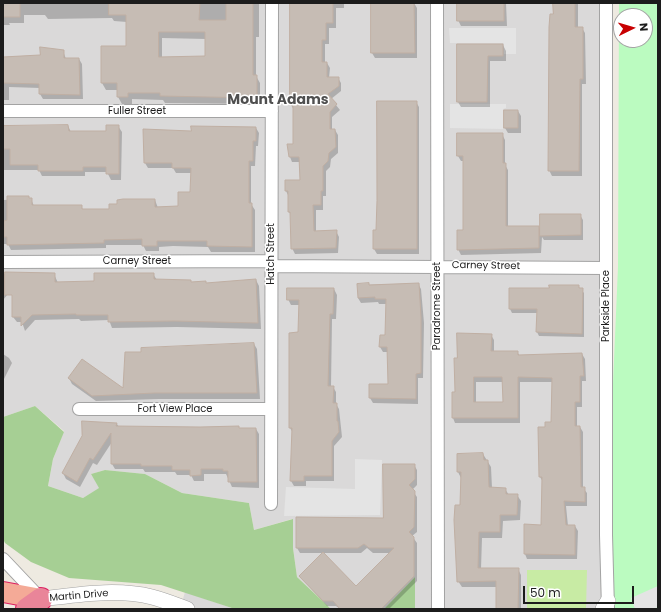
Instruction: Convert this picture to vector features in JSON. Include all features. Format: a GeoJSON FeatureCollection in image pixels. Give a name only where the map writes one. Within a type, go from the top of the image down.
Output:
{"type":"FeatureCollection","features":[{"type":"Feature","properties":{"kind":"highway"},"geometry":{"type":"LineString","coordinates":[[3,592],[34,604]]}},
{"type":"Feature","properties":{"kind":"street","name":"Hatch Street"},"geometry":{"type":"LineString","coordinates":[[271,504],[272,3]]}},
{"type":"Feature","properties":{"kind":"street","name":"Paradrome Street"},"geometry":{"type":"LineString","coordinates":[[437,3],[438,609]]}},
{"type":"Feature","properties":{"kind":"street","name":"Parkside Place"},"geometry":{"type":"LineString","coordinates":[[606,3],[606,606]]}},
{"type":"Feature","properties":{"kind":"street","name":"Fuller Street"},"geometry":{"type":"LineString","coordinates":[[3,111],[272,111]]}},
{"type":"Feature","properties":{"kind":"street","name":"Carney Street"},"geometry":{"type":"LineString","coordinates":[[3,262],[271,263],[606,268]]}},
{"type":"Feature","properties":{"kind":"street","name":"Fort View Place"},"geometry":{"type":"LineString","coordinates":[[78,409],[271,410]]}},
{"type":"Feature","properties":{"kind":"street"},"geometry":{"type":"LineString","coordinates":[[3,559],[34,604]]}},
{"type":"Feature","properties":{"kind":"street","name":"Martin Drive"},"geometry":{"type":"LineString","coordinates":[[34,604],[91,593],[119,593],[152,597],[187,609]]}},
{"type":"Feature","properties":{"kind":"shaded area"},"geometry":{"type":"Polygon","coordinates":[[[3,3],[606,3],[608,609],[415,609],[415,577],[384,609],[331,609],[297,577],[293,548],[292,519],[254,530],[249,503],[182,493],[145,474],[105,470],[91,474],[100,488],[83,498],[48,486],[53,459],[64,431],[35,406],[3,417],[3,3]]]}},
{"type":"Feature","properties":{"kind":"shaded area"},"geometry":{"type":"Polygon","coordinates":[[[449,28],[516,28],[516,54],[504,54],[504,43],[450,43],[449,28]]]}},
{"type":"Feature","properties":{"kind":"shaded area"},"geometry":{"type":"Polygon","coordinates":[[[450,104],[506,104],[506,108],[503,109],[503,129],[450,128],[450,104]]]}},
{"type":"Feature","properties":{"kind":"shaded area"},"geometry":{"type":"Polygon","coordinates":[[[355,459],[382,460],[380,515],[284,516],[286,487],[355,489],[355,459]]]}},
{"type":"Feature","properties":{"kind":"shaded area"},"geometry":{"type":"Polygon","coordinates":[[[658,586],[658,607],[653,609],[635,609],[631,598],[658,586]]]}},
{"type":"Feature","properties":{"kind":"shaded area"},"geometry":{"type":"Polygon","coordinates":[[[185,592],[235,609],[180,609],[185,592]]]}},
{"type":"Feature","properties":{"kind":"green space"},"geometry":{"type":"Polygon","coordinates":[[[619,3],[658,3],[658,609],[608,609],[606,546],[618,267],[619,48],[653,48],[653,8],[619,8],[619,3]]]}},
{"type":"Feature","properties":{"kind":"green space"},"geometry":{"type":"Polygon","coordinates":[[[35,406],[64,432],[53,459],[48,486],[83,498],[99,488],[91,474],[105,470],[145,474],[182,493],[249,503],[254,530],[293,519],[293,548],[297,577],[331,609],[235,609],[161,585],[69,578],[31,562],[5,543],[3,539],[3,417],[35,406]]]}},
{"type":"Feature","properties":{"kind":"green space"},"geometry":{"type":"Polygon","coordinates":[[[527,570],[587,570],[586,609],[527,609],[527,570]]]}},
{"type":"Feature","properties":{"kind":"green space"},"geometry":{"type":"Polygon","coordinates":[[[415,577],[415,609],[384,609],[415,577]]]}},
{"type":"Feature","properties":{"kind":"building"},"geometry":{"type":"Polygon","coordinates":[[[3,3],[20,3],[20,17],[3,17],[3,3]]]}},
{"type":"Feature","properties":{"kind":"building"},"geometry":{"type":"Polygon","coordinates":[[[109,3],[200,3],[199,20],[226,20],[226,3],[253,3],[253,75],[257,75],[257,98],[160,96],[160,93],[128,93],[128,97],[117,97],[117,83],[101,83],[101,46],[126,46],[126,15],[109,15],[109,3]],[[159,32],[159,57],[205,56],[205,32],[159,32]]]}},
{"type":"Feature","properties":{"kind":"building"},"geometry":{"type":"Polygon","coordinates":[[[290,3],[333,3],[333,23],[326,23],[326,40],[322,40],[322,62],[327,62],[327,77],[339,77],[339,86],[328,94],[337,104],[330,112],[330,129],[335,129],[336,147],[329,153],[328,161],[323,166],[323,191],[321,191],[321,205],[313,205],[314,231],[337,230],[336,248],[291,249],[290,212],[288,212],[288,191],[285,191],[285,180],[300,180],[299,157],[289,157],[287,144],[293,144],[293,105],[290,105],[290,3]]]}},
{"type":"Feature","properties":{"kind":"building"},"geometry":{"type":"Polygon","coordinates":[[[371,3],[414,3],[415,53],[371,53],[371,3]]]}},
{"type":"Feature","properties":{"kind":"building"},"geometry":{"type":"Polygon","coordinates":[[[457,3],[504,3],[504,21],[457,21],[457,3]]]}},
{"type":"Feature","properties":{"kind":"building"},"geometry":{"type":"Polygon","coordinates":[[[553,3],[575,3],[575,27],[583,27],[583,79],[580,79],[579,171],[548,171],[549,27],[550,14],[553,14],[553,3]]]}},
{"type":"Feature","properties":{"kind":"building"},"geometry":{"type":"Polygon","coordinates":[[[457,44],[503,44],[503,56],[488,56],[487,102],[457,102],[457,44]]]}},
{"type":"Feature","properties":{"kind":"building"},"geometry":{"type":"Polygon","coordinates":[[[40,47],[64,50],[64,58],[79,58],[80,95],[39,94],[39,84],[3,83],[3,57],[40,55],[40,47]]]}},
{"type":"Feature","properties":{"kind":"building"},"geometry":{"type":"Polygon","coordinates":[[[377,101],[417,101],[417,249],[373,249],[373,230],[376,230],[377,201],[377,101]]]}},
{"type":"Feature","properties":{"kind":"building"},"geometry":{"type":"Polygon","coordinates":[[[504,110],[518,110],[518,128],[504,128],[504,110]]]}},
{"type":"Feature","properties":{"kind":"building"},"geometry":{"type":"Polygon","coordinates":[[[68,125],[69,131],[106,131],[106,125],[119,125],[119,174],[106,174],[106,167],[83,167],[83,171],[38,171],[38,165],[10,165],[10,149],[3,149],[3,126],[68,125]]]}},
{"type":"Feature","properties":{"kind":"building"},"geometry":{"type":"Polygon","coordinates":[[[191,126],[256,127],[256,141],[253,141],[253,161],[249,161],[249,203],[252,203],[252,247],[207,246],[207,241],[157,241],[157,246],[142,246],[142,239],[104,240],[104,243],[7,245],[7,237],[4,237],[4,221],[7,220],[7,196],[29,196],[29,198],[32,198],[32,205],[82,205],[82,209],[109,209],[109,204],[117,204],[117,200],[123,199],[155,199],[155,207],[178,206],[178,192],[190,192],[191,168],[172,168],[172,163],[144,163],[143,129],[191,131],[191,126]]]}},
{"type":"Feature","properties":{"kind":"building"},"geometry":{"type":"Polygon","coordinates":[[[457,133],[503,133],[503,163],[506,163],[506,226],[539,226],[539,248],[457,250],[457,230],[463,230],[463,156],[457,156],[457,133]]]}},
{"type":"Feature","properties":{"kind":"building"},"geometry":{"type":"Polygon","coordinates":[[[540,214],[581,214],[581,235],[540,236],[540,214]]]}},
{"type":"Feature","properties":{"kind":"building"},"geometry":{"type":"Polygon","coordinates":[[[5,272],[55,273],[55,282],[94,281],[94,273],[154,273],[154,279],[191,280],[191,282],[206,281],[206,283],[256,279],[258,323],[174,321],[108,322],[108,315],[76,314],[32,315],[21,326],[21,317],[12,317],[12,295],[5,295],[5,272]]]}},
{"type":"Feature","properties":{"kind":"building"},"geometry":{"type":"Polygon","coordinates":[[[369,283],[369,285],[419,283],[421,317],[421,373],[416,374],[416,399],[369,398],[369,384],[388,384],[387,347],[379,347],[380,335],[385,335],[386,299],[375,299],[375,297],[358,298],[357,284],[369,283]]]}},
{"type":"Feature","properties":{"kind":"building"},"geometry":{"type":"Polygon","coordinates":[[[549,285],[579,285],[579,288],[583,288],[582,334],[536,332],[537,309],[509,309],[509,288],[549,288],[549,285]]]}},
{"type":"Feature","properties":{"kind":"building"},"geometry":{"type":"Polygon","coordinates":[[[287,288],[334,288],[333,314],[330,314],[328,386],[334,386],[333,403],[337,403],[337,421],[339,432],[332,441],[332,476],[304,476],[304,481],[290,481],[292,428],[289,428],[289,333],[298,332],[299,300],[287,300],[287,288]]]}},
{"type":"Feature","properties":{"kind":"building"},"geometry":{"type":"Polygon","coordinates":[[[457,333],[492,334],[491,351],[518,351],[518,355],[582,353],[584,376],[580,376],[580,402],[575,402],[575,426],[580,426],[581,487],[585,487],[585,502],[564,501],[566,525],[575,525],[575,555],[524,554],[524,524],[541,525],[542,477],[539,477],[538,427],[545,427],[545,422],[551,422],[552,378],[518,377],[518,418],[452,418],[452,392],[455,392],[454,358],[457,358],[457,333]],[[474,377],[474,402],[503,402],[502,377],[474,377]]]}},
{"type":"Feature","properties":{"kind":"building"},"geometry":{"type":"Polygon","coordinates":[[[254,343],[257,393],[155,393],[92,396],[68,378],[82,359],[123,388],[125,352],[141,352],[141,348],[254,343]]]}},
{"type":"Feature","properties":{"kind":"building"},"geometry":{"type":"Polygon","coordinates":[[[82,421],[117,423],[116,426],[239,426],[239,428],[256,428],[257,482],[228,482],[228,471],[223,471],[223,469],[201,469],[201,475],[190,476],[190,470],[172,470],[172,466],[111,464],[111,433],[93,460],[90,458],[77,482],[62,473],[82,436],[82,421]]]}},
{"type":"Feature","properties":{"kind":"building"},"geometry":{"type":"Polygon","coordinates":[[[483,453],[484,460],[488,460],[489,487],[506,488],[506,494],[518,494],[517,515],[500,515],[500,532],[479,532],[478,568],[519,568],[518,609],[496,609],[496,581],[457,582],[454,520],[455,505],[460,505],[461,472],[457,472],[457,454],[483,453]]]}},
{"type":"Feature","properties":{"kind":"building"},"geometry":{"type":"Polygon","coordinates":[[[383,464],[415,464],[415,479],[409,485],[415,491],[414,527],[409,532],[414,537],[414,576],[381,609],[340,609],[333,601],[323,601],[299,576],[323,552],[356,586],[394,548],[369,548],[364,544],[358,548],[296,548],[296,517],[383,518],[383,464]]]}},
{"type":"Feature","properties":{"kind":"district","name":"Mount Adams"},"geometry":{"type":"Point","coordinates":[278,100]}}]}
